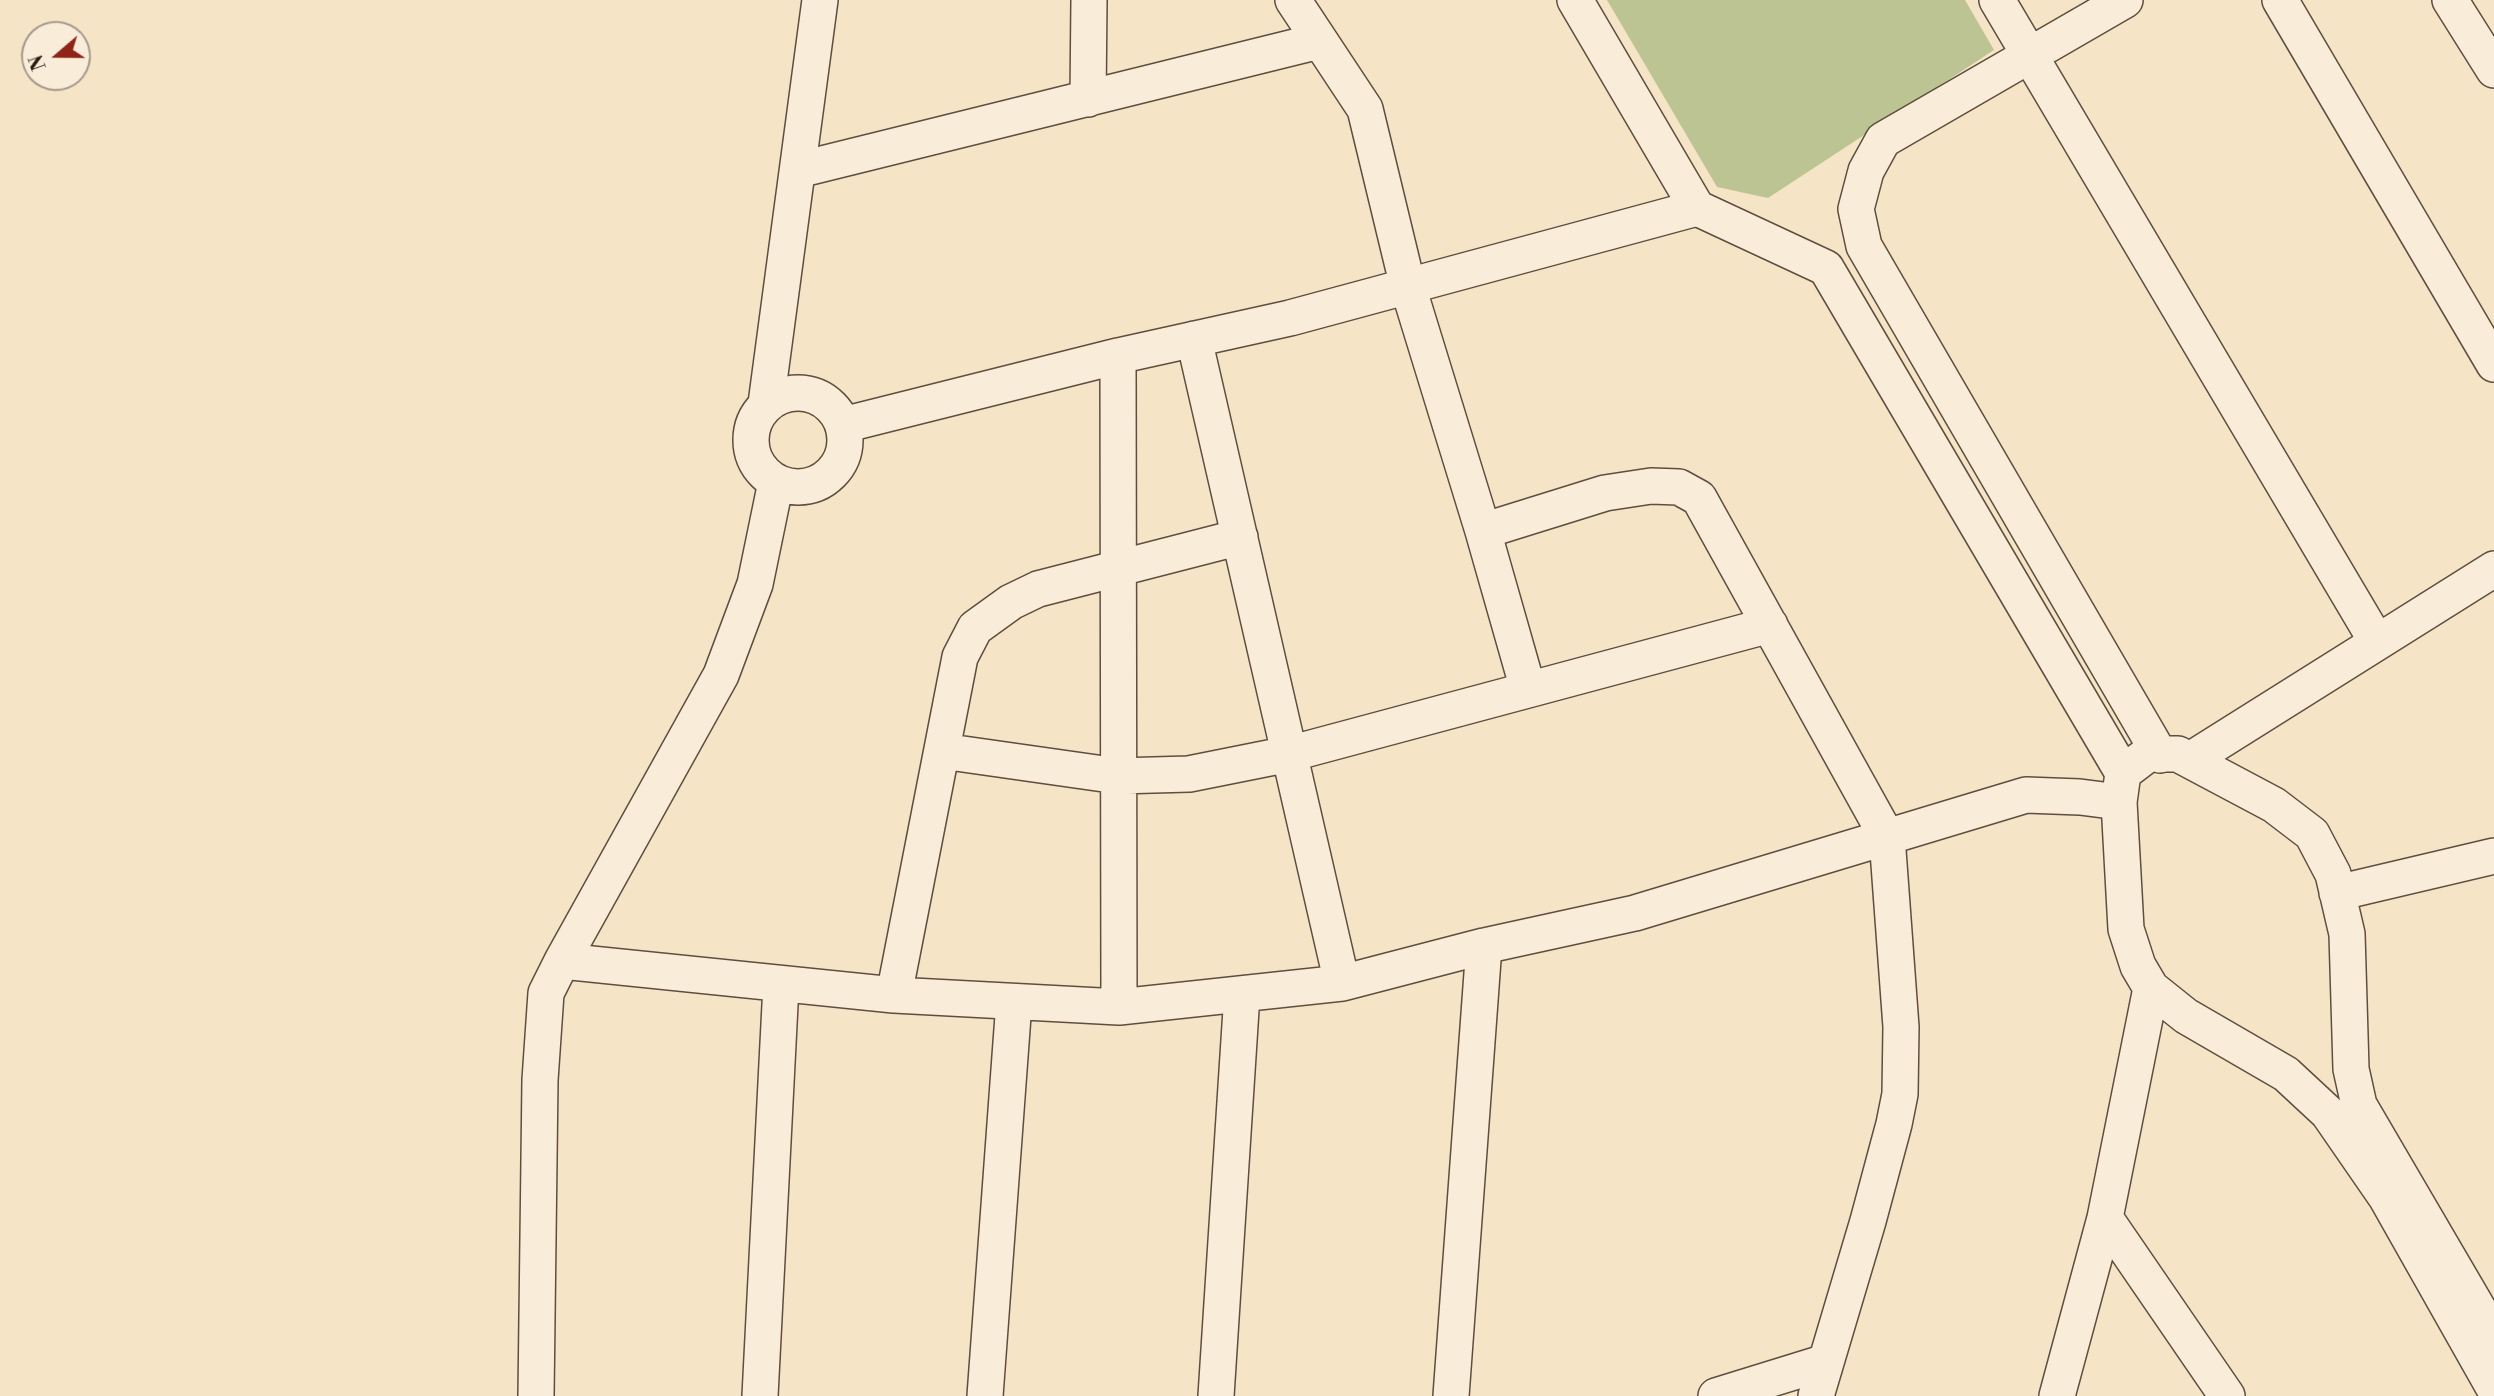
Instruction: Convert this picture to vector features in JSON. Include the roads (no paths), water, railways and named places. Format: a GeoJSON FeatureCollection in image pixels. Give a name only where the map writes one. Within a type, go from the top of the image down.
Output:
{"type":"FeatureCollection","features":[{"type":"Feature","properties":{"kind":"street"},"geometry":{"type":"LineString","coordinates":[[766,404],[820,0]]}},
{"type":"Feature","properties":{"kind":"street"},"geometry":{"type":"LineString","coordinates":[[1088,0],[1088,99]]}},
{"type":"Feature","properties":{"kind":"street"},"geometry":{"type":"LineString","coordinates":[[1293,0],[1365,109],[1408,287],[1483,531],[1528,690]]}},
{"type":"Feature","properties":{"kind":"street"},"geometry":{"type":"LineString","coordinates":[[1575,0],[1697,208],[1826,268],[2121,788],[2126,929],[2138,965],[2151,988],[2186,1016],[2286,1074],[2328,1113],[2386,1197],[2494,1388]]}},
{"type":"Feature","properties":{"kind":"street"},"geometry":{"type":"LineString","coordinates":[[1997,0],[2377,642]]}},
{"type":"Feature","properties":{"kind":"street"},"geometry":{"type":"LineString","coordinates":[[2125,0],[1883,140],[1866,171],[1856,209],[1864,246],[2175,757]]}},
{"type":"Feature","properties":{"kind":"street"},"geometry":{"type":"LineString","coordinates":[[2280,0],[2494,364]]}},
{"type":"Feature","properties":{"kind":"street"},"geometry":{"type":"LineString","coordinates":[[2450,0],[2494,71]]}},
{"type":"Feature","properties":{"kind":"street"},"geometry":{"type":"LineString","coordinates":[[798,170],[1319,41]]}},
{"type":"Feature","properties":{"kind":"street"},"geometry":{"type":"LineString","coordinates":[[843,425],[1118,356],[1290,318],[1697,208]]}},
{"type":"Feature","properties":{"kind":"street"},"geometry":{"type":"LineString","coordinates":[[1194,339],[1342,983]]}},
{"type":"Feature","properties":{"kind":"street"},"geometry":{"type":"LineString","coordinates":[[1118,356],[1119,1007]]}},
{"type":"Feature","properties":{"kind":"street"},"geometry":{"type":"LineString","coordinates":[[811,394],[836,411],[843,425],[845,441],[842,457],[834,471],[822,481],[808,487],[792,487],[776,482],[764,473],[755,460],[751,430],[766,404],[780,395],[811,394]]}},
{"type":"Feature","properties":{"kind":"street"},"geometry":{"type":"LineString","coordinates":[[536,1396],[540,1080],[547,993],[562,961],[721,676],[755,584],[776,482]]}},
{"type":"Feature","properties":{"kind":"street"},"geometry":{"type":"LineString","coordinates":[[1483,531],[1605,493],[1651,486],[1679,487],[1699,498],[1887,837],[1901,1027],[1900,1094],[1891,1137],[1816,1396]]}},
{"type":"Feature","properties":{"kind":"street"},"geometry":{"type":"LineString","coordinates":[[894,996],[960,657],[975,628],[1011,602],[1038,589],[1240,537]]}},
{"type":"Feature","properties":{"kind":"street"},"geometry":{"type":"LineString","coordinates":[[2175,757],[2377,642],[2494,569]]}},
{"type":"Feature","properties":{"kind":"street"},"geometry":{"type":"LineString","coordinates":[[942,751],[1118,776],[1189,774],[1289,754],[1770,625]]}},
{"type":"Feature","properties":{"kind":"street"},"geometry":{"type":"LineString","coordinates":[[562,961],[894,996],[1119,1007],[1342,983],[1485,946],[1635,913],[2026,795],[2080,797],[2121,788],[2148,754],[2175,757],[2274,805],[2312,834],[2333,874],[2347,934],[2351,1069],[2359,1105],[2494,1336]]}},
{"type":"Feature","properties":{"kind":"street"},"geometry":{"type":"LineString","coordinates":[[2337,893],[2494,856]]}},
{"type":"Feature","properties":{"kind":"street"},"geometry":{"type":"LineString","coordinates":[[1451,1396],[1485,946]]}},
{"type":"Feature","properties":{"kind":"street"},"geometry":{"type":"LineString","coordinates":[[760,1396],[781,985]]}},
{"type":"Feature","properties":{"kind":"street"},"geometry":{"type":"LineString","coordinates":[[2057,1396],[2105,1218],[2151,988]]}},
{"type":"Feature","properties":{"kind":"street"},"geometry":{"type":"LineString","coordinates":[[1216,1396],[1242,994]]}},
{"type":"Feature","properties":{"kind":"street"},"geometry":{"type":"LineString","coordinates":[[985,1396],[1014,1002]]}},
{"type":"Feature","properties":{"kind":"street"},"geometry":{"type":"LineString","coordinates":[[2105,1218],[2227,1396]]}},
{"type":"Feature","properties":{"kind":"street"},"geometry":{"type":"LineString","coordinates":[[1716,1396],[1826,1362]]}}]}
